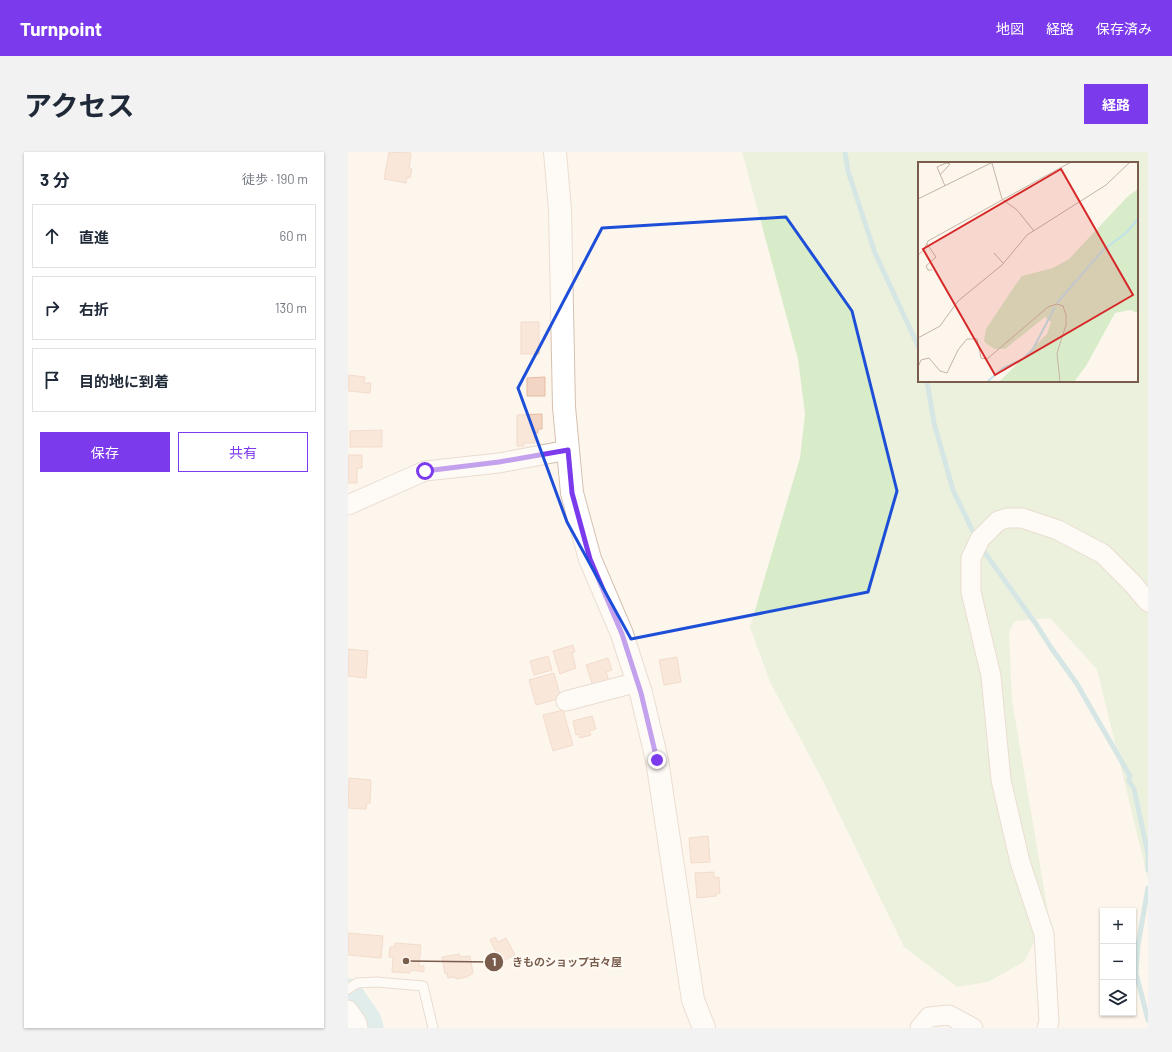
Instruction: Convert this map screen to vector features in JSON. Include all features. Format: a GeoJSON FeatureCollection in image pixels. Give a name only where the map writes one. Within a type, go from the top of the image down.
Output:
{"type":"FeatureCollection","features":[{"type":"Feature","properties":{"kind":"street"},"geometry":{"type":"LineString","coordinates":[[555,152],[560,210],[564,407],[572,493],[590,559],[622,634],[638,682],[657,760],[693,1000],[704,1028]]}},
{"type":"Feature","properties":{"kind":"street"},"geometry":{"type":"LineString","coordinates":[[348,505],[425,471],[499,462],[568,450]]}},
{"type":"Feature","properties":{"kind":"street"},"geometry":{"type":"LineString","coordinates":[[1047,1028],[1049,1022],[1044,934],[1020,862],[1001,780],[991,676],[971,592],[971,558],[980,539],[998,521],[1007,518],[1022,518],[1058,530],[1103,554],[1133,584],[1148,602]]}},
{"type":"Feature","properties":{"kind":"street"},"geometry":{"type":"LineString","coordinates":[[566,701],[638,682]]}},
{"type":"Feature","properties":{"kind":"street"},"geometry":{"type":"LineString","coordinates":[[348,1010],[357,1022],[358,1028]]}},
{"type":"Feature","properties":{"kind":"street"},"geometry":{"type":"LineString","coordinates":[[920,1028],[929,1018],[949,1015],[973,1028]]}},
{"type":"Feature","properties":{"kind":"lane"},"geometry":{"type":"LineString","coordinates":[[348,989],[357,983],[376,982],[423,986],[433,1028]]}},
{"type":"Feature","properties":{"kind":"highlighted area"},"geometry":{"type":"Polygon","coordinates":[[[786,217],[852,311],[897,491],[868,592],[631,639],[567,522],[518,388],[602,228],[786,217]]]}},
{"type":"Feature","properties":{"kind":"green space"},"geometry":{"type":"Polygon","coordinates":[[[742,152],[1148,152],[1148,879],[1097,669],[1050,618],[1015,621],[1009,632],[1012,700],[1048,912],[1025,961],[988,982],[957,987],[904,947],[822,779],[770,682],[750,627],[800,458],[805,414],[798,359],[742,152]]]}},
{"type":"Feature","properties":{"kind":"building"},"geometry":{"type":"Polygon","coordinates":[[[389,152],[411,153],[409,169],[412,169],[410,178],[407,177],[406,183],[384,179],[389,152]]]}},
{"type":"Feature","properties":{"kind":"building"},"geometry":{"type":"Polygon","coordinates":[[[521,322],[539,322],[539,354],[521,354],[521,322]]]}},
{"type":"Feature","properties":{"kind":"building"},"geometry":{"type":"Polygon","coordinates":[[[349,375],[365,377],[364,383],[371,383],[370,393],[348,391],[349,375]]]}},
{"type":"Feature","properties":{"kind":"building"},"geometry":{"type":"Polygon","coordinates":[[[545,377],[545,396],[527,396],[527,378],[545,377]]]}},
{"type":"Feature","properties":{"kind":"building"},"geometry":{"type":"Polygon","coordinates":[[[542,414],[542,429],[538,429],[538,433],[535,433],[535,443],[523,443],[524,446],[517,446],[517,415],[542,414]]]}},
{"type":"Feature","properties":{"kind":"building"},"geometry":{"type":"Polygon","coordinates":[[[382,430],[382,447],[350,447],[350,431],[382,430]]]}},
{"type":"Feature","properties":{"kind":"building"},"geometry":{"type":"Polygon","coordinates":[[[348,455],[362,455],[362,468],[357,468],[357,483],[348,483],[348,455]]]}},
{"type":"Feature","properties":{"kind":"building"},"geometry":{"type":"Polygon","coordinates":[[[573,645],[575,652],[572,653],[576,668],[560,674],[553,651],[573,645]]]}},
{"type":"Feature","properties":{"kind":"building"},"geometry":{"type":"Polygon","coordinates":[[[348,649],[368,651],[366,678],[348,676],[348,649]]]}},
{"type":"Feature","properties":{"kind":"building"},"geometry":{"type":"Polygon","coordinates":[[[548,656],[552,670],[534,675],[530,661],[548,656]]]}},
{"type":"Feature","properties":{"kind":"building"},"geometry":{"type":"Polygon","coordinates":[[[677,657],[681,682],[664,685],[659,660],[677,657]]]}},
{"type":"Feature","properties":{"kind":"building"},"geometry":{"type":"Polygon","coordinates":[[[608,658],[612,670],[606,672],[609,681],[593,686],[586,665],[608,658]]]}},
{"type":"Feature","properties":{"kind":"building"},"geometry":{"type":"Polygon","coordinates":[[[554,673],[561,698],[536,705],[529,680],[554,673]]]}},
{"type":"Feature","properties":{"kind":"building"},"geometry":{"type":"Polygon","coordinates":[[[563,710],[573,745],[553,751],[543,715],[563,710]]]}},
{"type":"Feature","properties":{"kind":"building"},"geometry":{"type":"Polygon","coordinates":[[[592,716],[596,729],[589,731],[591,735],[580,738],[579,734],[576,735],[573,721],[592,716]]]}},
{"type":"Feature","properties":{"kind":"building"},"geometry":{"type":"Polygon","coordinates":[[[349,778],[371,780],[370,803],[367,803],[366,809],[348,808],[349,778]]]}},
{"type":"Feature","properties":{"kind":"building"},"geometry":{"type":"Polygon","coordinates":[[[708,836],[710,862],[691,863],[689,838],[708,836]]]}},
{"type":"Feature","properties":{"kind":"building"},"geometry":{"type":"Polygon","coordinates":[[[714,872],[714,878],[719,877],[720,893],[716,894],[716,896],[697,898],[695,873],[714,872]]]}},
{"type":"Feature","properties":{"kind":"building"},"geometry":{"type":"Polygon","coordinates":[[[348,933],[383,936],[381,958],[348,955],[348,933]]]}},
{"type":"Feature","properties":{"kind":"building"},"geometry":{"type":"Polygon","coordinates":[[[495,937],[498,942],[506,938],[515,955],[501,962],[490,940],[495,937]]]}},
{"type":"Feature","properties":{"kind":"building"},"geometry":{"type":"Polygon","coordinates":[[[395,943],[421,945],[419,966],[424,966],[424,972],[411,970],[410,973],[392,972],[393,957],[389,957],[390,947],[395,947],[395,943]]]}},
{"type":"Feature","properties":{"kind":"building"},"geometry":{"type":"Polygon","coordinates":[[[460,954],[460,957],[470,956],[473,973],[467,977],[456,979],[455,977],[448,978],[447,973],[445,974],[442,957],[460,954]]]}},
{"type":"Feature","properties":{"kind":"waterway"},"geometry":{"type":"LineString","coordinates":[[845,152],[848,171],[875,253],[918,346]]}},
{"type":"Feature","properties":{"kind":"waterway"},"geometry":{"type":"LineString","coordinates":[[927,382],[934,423],[953,490],[976,538]]}},
{"type":"Feature","properties":{"kind":"waterway"},"geometry":{"type":"LineString","coordinates":[[980,546],[1077,684],[1130,776],[1129,781],[1134,789],[1148,854],[1148,870]]}},
{"type":"Feature","properties":{"kind":"waterway"},"geometry":{"type":"LineString","coordinates":[[1148,888],[1138,945],[1136,973],[1148,1020]]}},
{"type":"Feature","properties":{"kind":"waterway"},"geometry":{"type":"LineString","coordinates":[[348,993],[367,1021],[369,1028]]}},
{"type":"Feature","properties":{"kind":"place","name":"きものショップ古々屋"},"geometry":{"type":"Point","coordinates":[406,961]}},
{"type":"Feature","properties":{"kind":"route"},"geometry":{"type":"LineString","coordinates":[[425,471],[499,462],[568,450],[572,493],[590,559],[622,634],[641,693],[657,760]]}}]}
